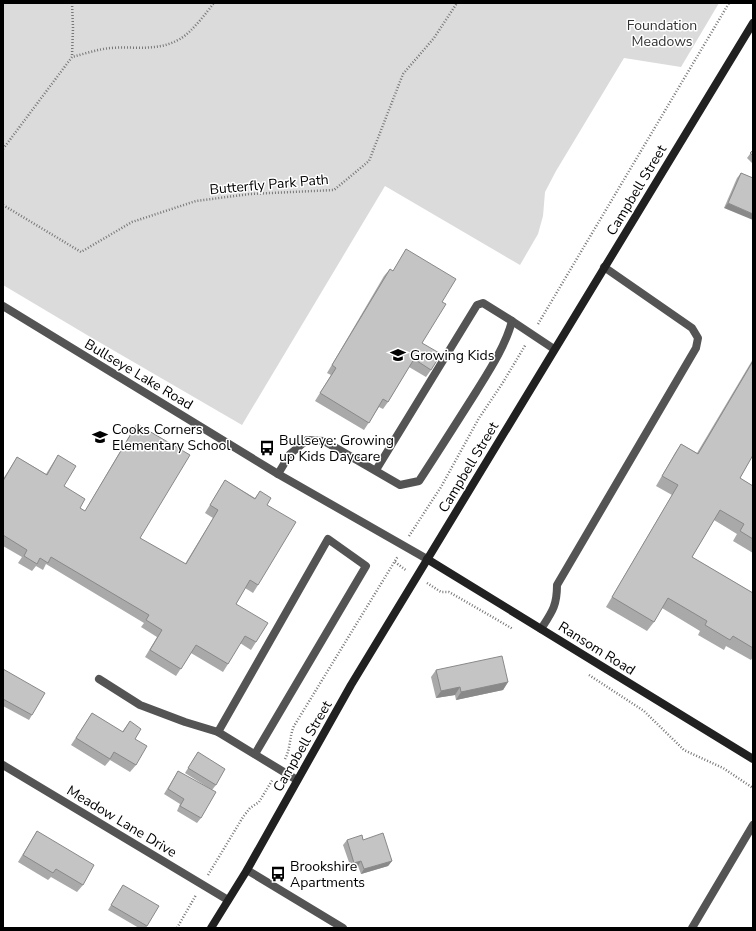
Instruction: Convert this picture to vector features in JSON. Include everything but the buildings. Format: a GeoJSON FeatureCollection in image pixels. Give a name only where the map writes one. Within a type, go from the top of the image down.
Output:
{"type":"FeatureCollection","features":[{"type":"Feature","properties":{"kind":"main road","name":"Campbell Street"},"geometry":{"type":"LineString","coordinates":[[211,928],[247,870],[351,685],[753,23]]}},
{"type":"Feature","properties":{"kind":"main road","name":"Ransom Road"},"geometry":{"type":"LineString","coordinates":[[427,559],[753,759]]}},
{"type":"Feature","properties":{"kind":"street"},"geometry":{"type":"LineString","coordinates":[[541,629],[555,607],[557,585],[696,348],[698,338],[692,328],[604,267]]}},
{"type":"Feature","properties":{"kind":"street"},"geometry":{"type":"LineString","coordinates":[[378,472],[477,305],[483,303],[554,349]]}},
{"type":"Feature","properties":{"kind":"street","name":"Bullseye Lake Road"},"geometry":{"type":"LineString","coordinates":[[3,306],[278,474],[427,559]]}},
{"type":"Feature","properties":{"kind":"street"},"geometry":{"type":"LineString","coordinates":[[278,474],[290,454],[307,440],[324,441],[400,485],[419,481],[443,446],[492,366],[510,329],[512,321]]}},
{"type":"Feature","properties":{"kind":"street"},"geometry":{"type":"LineString","coordinates":[[218,732],[328,539],[366,566],[254,754]]}},
{"type":"Feature","properties":{"kind":"street"},"geometry":{"type":"LineString","coordinates":[[98,680],[140,705],[185,722],[218,732],[297,780]]}},
{"type":"Feature","properties":{"kind":"street","name":"Meadow Lane Drive"},"geometry":{"type":"LineString","coordinates":[[3,765],[228,900]]}},
{"type":"Feature","properties":{"kind":"street"},"geometry":{"type":"LineString","coordinates":[[692,928],[753,826]]}},
{"type":"Feature","properties":{"kind":"street"},"geometry":{"type":"LineString","coordinates":[[247,870],[343,928]]}},
{"type":"Feature","properties":{"kind":"path"},"geometry":{"type":"LineString","coordinates":[[3,149],[72,57],[72,3]]}},
{"type":"Feature","properties":{"kind":"path"},"geometry":{"type":"LineString","coordinates":[[72,57],[110,48],[142,49],[165,46],[182,38],[201,20],[214,3]]}},
{"type":"Feature","properties":{"kind":"path","name":"Butterfly Park Path"},"geometry":{"type":"LineString","coordinates":[[3,205],[81,252],[132,222],[196,201],[250,194],[334,190],[368,161],[403,74],[434,38],[457,3]]}},
{"type":"Feature","properties":{"kind":"path"},"geometry":{"type":"LineString","coordinates":[[177,928],[243,817],[250,808],[259,802],[279,769],[289,752],[291,743],[290,734],[294,726],[394,562],[416,523],[441,487],[478,418],[502,384],[729,3]]}},
{"type":"Feature","properties":{"kind":"path"},"geometry":{"type":"LineString","coordinates":[[394,562],[441,592],[449,592],[516,630]]}},
{"type":"Feature","properties":{"kind":"path"},"geometry":{"type":"LineString","coordinates":[[585,673],[644,711],[684,750],[723,768],[753,788]]}},
{"type":"Feature","properties":{"kind":"green space","name":"Foundation Meadows"},"geometry":{"type":"Polygon","coordinates":[[[3,3],[719,3],[681,67],[624,58],[545,192],[543,216],[538,234],[520,265],[385,186],[242,425],[3,285],[3,3]]]}},
{"type":"Feature","properties":{"kind":"place","name":"Growing Kids"},"geometry":{"type":"Point","coordinates":[398,355]}},
{"type":"Feature","properties":{"kind":"place","name":"Cooks Corners Elementary School"},"geometry":{"type":"Point","coordinates":[100,437]}},
{"type":"Feature","properties":{"kind":"place","name":"Bullseye: Growing up Kids Daycare"},"geometry":{"type":"Point","coordinates":[267,448]}},
{"type":"Feature","properties":{"kind":"place","name":"Brookshire Apartments"},"geometry":{"type":"Point","coordinates":[278,874]}}]}
